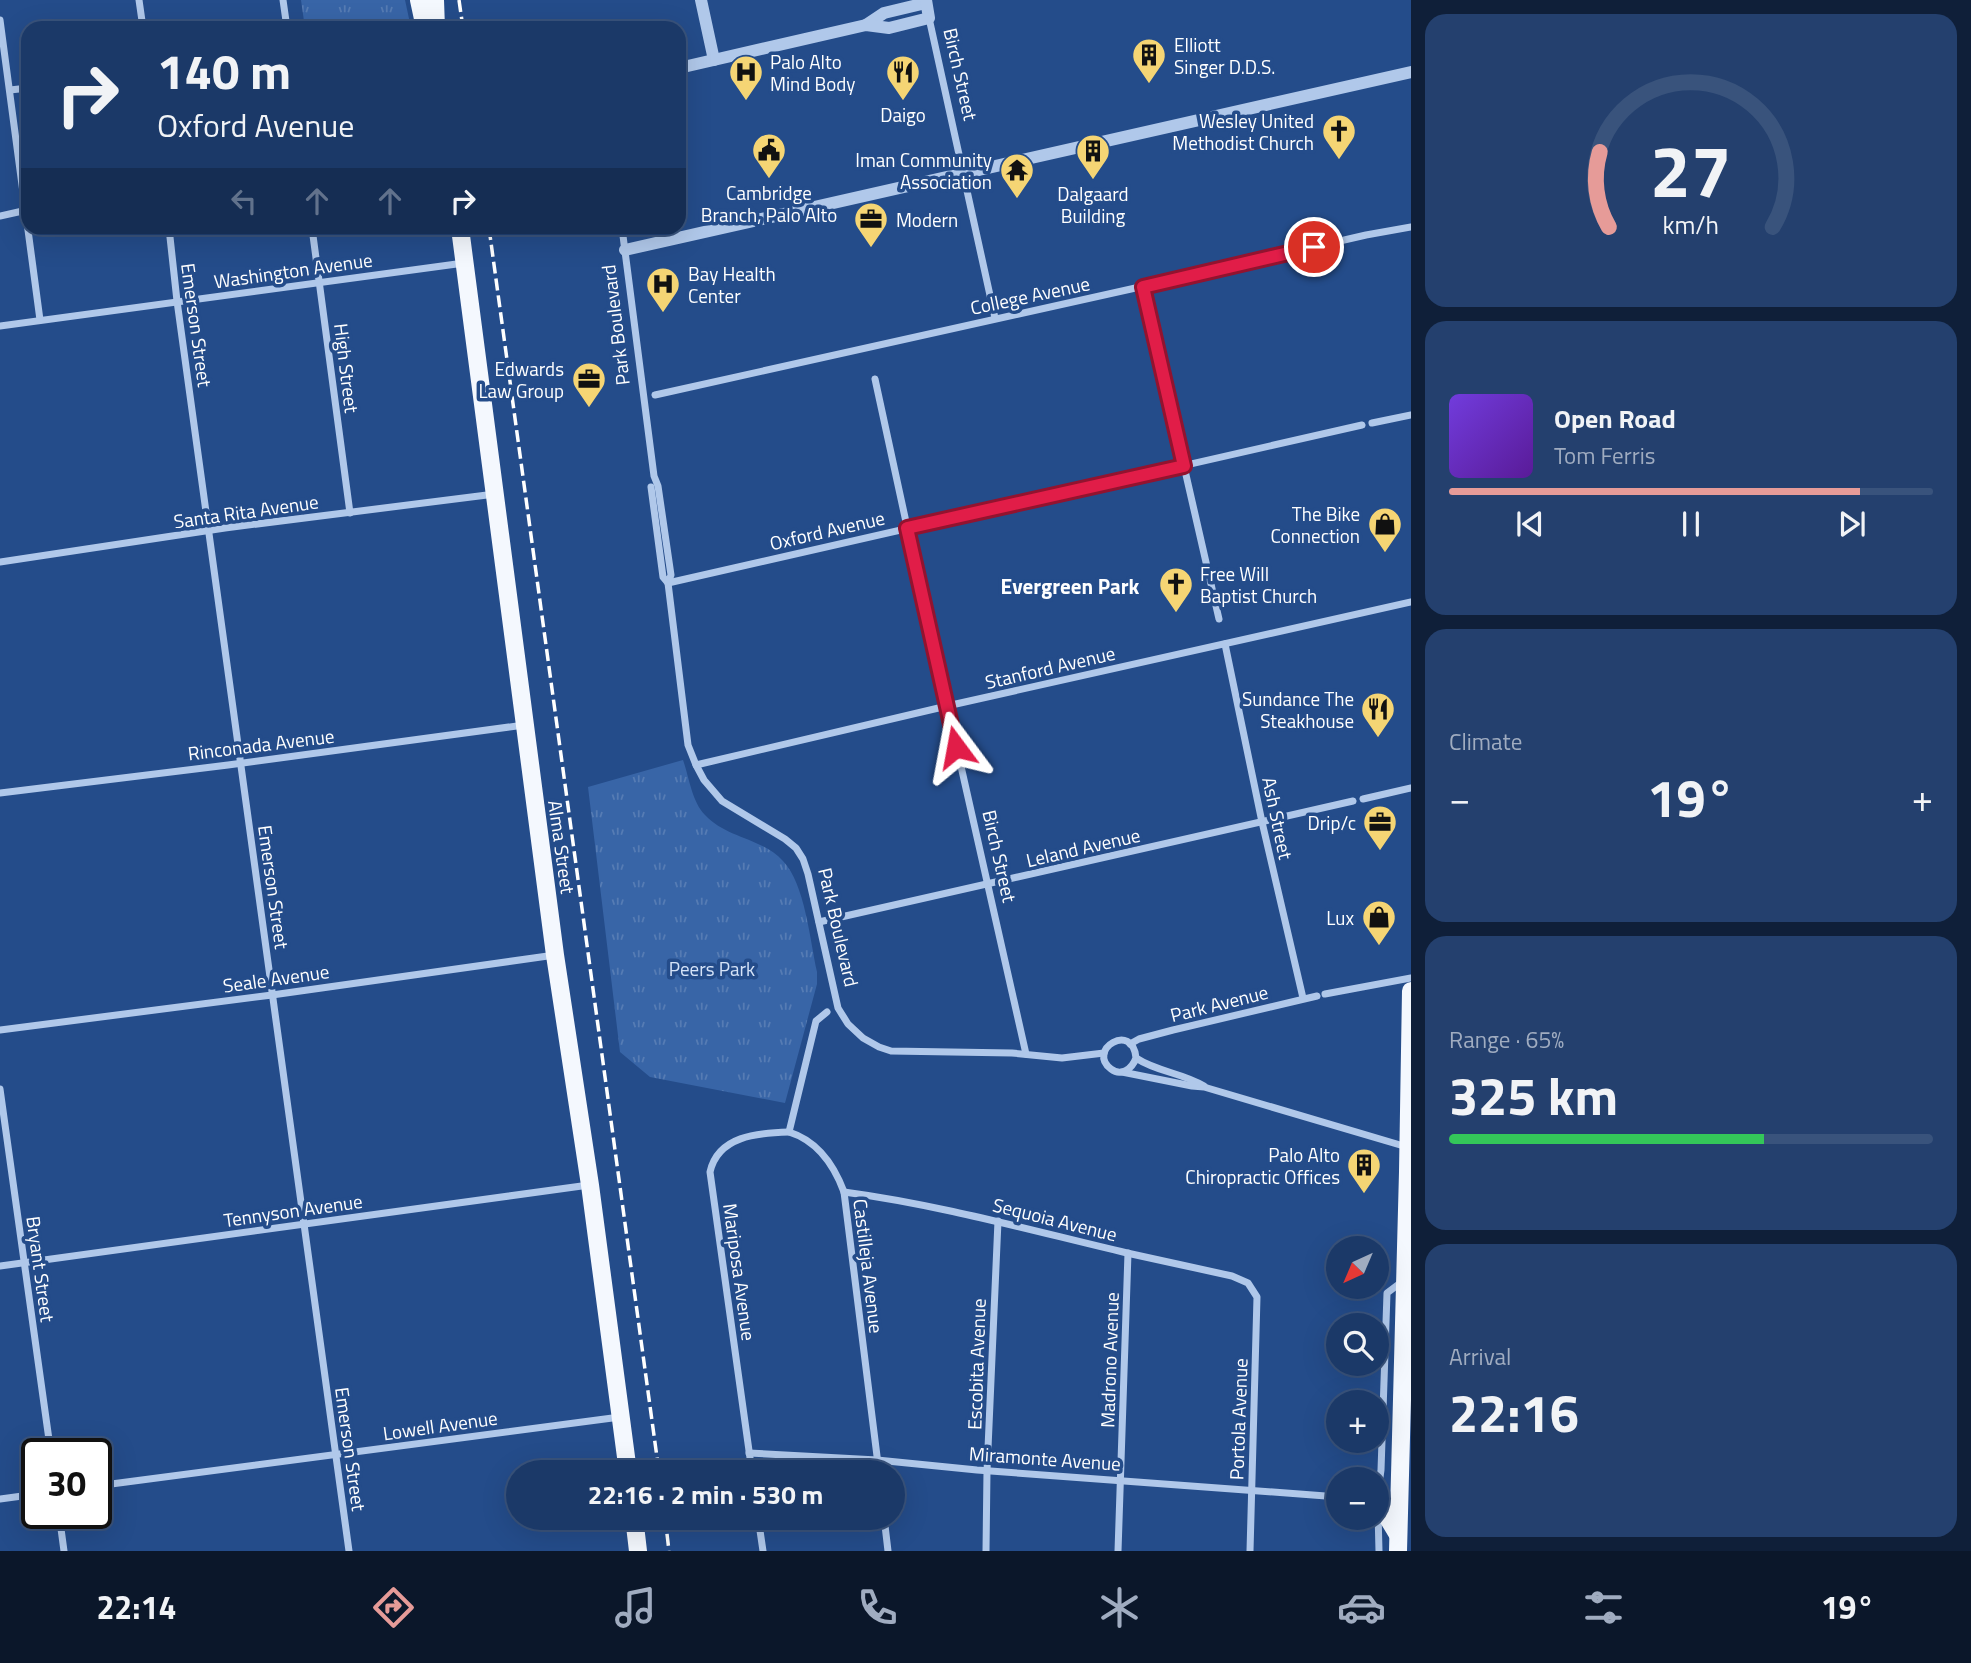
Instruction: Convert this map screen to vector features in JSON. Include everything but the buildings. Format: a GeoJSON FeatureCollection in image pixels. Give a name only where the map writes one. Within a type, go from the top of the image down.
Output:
{"type":"FeatureCollection","features":[{"type":"Feature","properties":{"kind":"main road"},"geometry":{"type":"LineString","coordinates":[[419,0],[424,21]]}},
{"type":"Feature","properties":{"kind":"main road"},"geometry":{"type":"LineString","coordinates":[[435,0],[436,21]]}},
{"type":"Feature","properties":{"kind":"main road","name":"Alma Street"},"geometry":{"type":"LineString","coordinates":[[461,235],[555,955],[590,1185],[626,1460]]}},
{"type":"Feature","properties":{"kind":"main road"},"geometry":{"type":"LineString","coordinates":[[1398,1543],[1410,1148],[1411,991]]}},
{"type":"Feature","properties":{"kind":"main road"},"geometry":{"type":"LineString","coordinates":[[1389,1486],[1400,1474]]}},
{"type":"Feature","properties":{"kind":"main road"},"geometry":{"type":"LineString","coordinates":[[1389,1525],[1398,1543]]}},
{"type":"Feature","properties":{"kind":"main road"},"geometry":{"type":"LineString","coordinates":[[636,1530],[638,1551]]}},
{"type":"Feature","properties":{"kind":"street"},"geometry":{"type":"LineString","coordinates":[[139,0],[142,21]]}},
{"type":"Feature","properties":{"kind":"street"},"geometry":{"type":"LineString","coordinates":[[283,0],[285,21]]}},
{"type":"Feature","properties":{"kind":"street"},"geometry":{"type":"LineString","coordinates":[[701,0],[714,60]]}},
{"type":"Feature","properties":{"kind":"street"},"geometry":{"type":"LineString","coordinates":[[686,66],[866,25],[884,13],[925,1]]}},
{"type":"Feature","properties":{"kind":"street","name":"Birch Street"},"geometry":{"type":"LineString","coordinates":[[925,1],[995,318]]}},
{"type":"Feature","properties":{"kind":"street"},"geometry":{"type":"LineString","coordinates":[[866,25],[888,28],[929,18]]}},
{"type":"Feature","properties":{"kind":"street"},"geometry":{"type":"LineString","coordinates":[[0,20],[21,172]]}},
{"type":"Feature","properties":{"kind":"street"},"geometry":{"type":"LineString","coordinates":[[625,250],[1411,72]]}},
{"type":"Feature","properties":{"kind":"street"},"geometry":{"type":"LineString","coordinates":[[10,90],[21,89]]}},
{"type":"Feature","properties":{"kind":"street"},"geometry":{"type":"LineString","coordinates":[[0,216],[21,211]]}},
{"type":"Feature","properties":{"kind":"street","name":"College Avenue"},"geometry":{"type":"LineString","coordinates":[[655,394],[1411,227]]}},
{"type":"Feature","properties":{"kind":"street"},"geometry":{"type":"LineString","coordinates":[[29,235],[40,320]]}},
{"type":"Feature","properties":{"kind":"street","name":"Emerson Street"},"geometry":{"type":"LineString","coordinates":[[170,235],[349,1551]]}},
{"type":"Feature","properties":{"kind":"street","name":"High Street"},"geometry":{"type":"LineString","coordinates":[[313,235],[351,513]]}},
{"type":"Feature","properties":{"kind":"street","name":"Park Boulevard"},"geometry":{"type":"LineString","coordinates":[[623,235],[654,476],[658,486],[670,575],[668,583],[688,745],[696,765],[722,801],[785,839],[799,853],[808,874],[838,1008],[848,1024],[868,1041],[891,1051],[934,1050],[1062,1058],[1104,1053],[1112,1042],[1121,1040],[1130,1044]]}},
{"type":"Feature","properties":{"kind":"street","name":"Washington Avenue"},"geometry":{"type":"LineString","coordinates":[[0,326],[465,263]]}},
{"type":"Feature","properties":{"kind":"street"},"geometry":{"type":"LineString","coordinates":[[1143,287],[1219,619]]}},
{"type":"Feature","properties":{"kind":"street","name":"Birch Street"},"geometry":{"type":"LineString","coordinates":[[875,379],[1026,1054]]}},
{"type":"Feature","properties":{"kind":"street"},"geometry":{"type":"LineString","coordinates":[[1372,423],[1411,415]]}},
{"type":"Feature","properties":{"kind":"street","name":"Oxford Avenue"},"geometry":{"type":"LineString","coordinates":[[668,583],[1362,425]]}},
{"type":"Feature","properties":{"kind":"street","name":"Park Boulevard"},"geometry":{"type":"LineString","coordinates":[[651,487],[663,577],[668,583]]}},
{"type":"Feature","properties":{"kind":"street","name":"Santa Rita Avenue"},"geometry":{"type":"LineString","coordinates":[[0,562],[209,531],[496,494]]}},
{"type":"Feature","properties":{"kind":"street","name":"Stanford Avenue"},"geometry":{"type":"LineString","coordinates":[[696,765],[1411,602]]}},
{"type":"Feature","properties":{"kind":"street","name":"Ash Street"},"geometry":{"type":"LineString","coordinates":[[1225,644],[1262,822],[1303,998]]}},
{"type":"Feature","properties":{"kind":"street","name":"Rinconada Avenue"},"geometry":{"type":"LineString","coordinates":[[0,793],[525,724]]}},
{"type":"Feature","properties":{"kind":"street"},"geometry":{"type":"LineString","coordinates":[[1363,799],[1411,788]]}},
{"type":"Feature","properties":{"kind":"street","name":"Leland Avenue"},"geometry":{"type":"LineString","coordinates":[[819,922],[1353,801]]}},
{"type":"Feature","properties":{"kind":"street","name":"Seale Avenue"},"geometry":{"type":"LineString","coordinates":[[0,1030],[555,955]]}},
{"type":"Feature","properties":{"kind":"street"},"geometry":{"type":"LineString","coordinates":[[1325,993],[1411,978]]}},
{"type":"Feature","properties":{"kind":"street","name":"Park Avenue"},"geometry":{"type":"LineString","coordinates":[[1130,1044],[1173,1030],[1317,996]]}},
{"type":"Feature","properties":{"kind":"street"},"geometry":{"type":"LineString","coordinates":[[789,1132],[816,1021],[827,1012]]}},
{"type":"Feature","properties":{"kind":"street"},"geometry":{"type":"LineString","coordinates":[[1122,1072],[1131,1067],[1136,1058],[1130,1044]]}},
{"type":"Feature","properties":{"kind":"street"},"geometry":{"type":"LineString","coordinates":[[1104,1053],[1108,1067],[1112,1070],[1205,1087],[1410,1148]]}},
{"type":"Feature","properties":{"kind":"street"},"geometry":{"type":"LineString","coordinates":[[1136,1058],[1152,1067],[1194,1080],[1205,1087]]}},
{"type":"Feature","properties":{"kind":"street","name":"Bryant Street"},"geometry":{"type":"LineString","coordinates":[[0,1088],[49,1438]]}},
{"type":"Feature","properties":{"kind":"street","name":"Mariposa Avenue"},"geometry":{"type":"LineString","coordinates":[[750,1460],[710,1172],[718,1152],[727,1144],[776,1132],[789,1132]]}},
{"type":"Feature","properties":{"kind":"street","name":"Castilleja Avenue"},"geometry":{"type":"LineString","coordinates":[[789,1132],[802,1136],[817,1147],[831,1164],[844,1192],[877,1460]]}},
{"type":"Feature","properties":{"kind":"street","name":"Tennyson Avenue"},"geometry":{"type":"LineString","coordinates":[[0,1266],[590,1185]]}},
{"type":"Feature","properties":{"kind":"street","name":"Sequoia Avenue"},"geometry":{"type":"LineString","coordinates":[[844,1192],[907,1201],[1232,1276],[1248,1283],[1254,1290]]}},
{"type":"Feature","properties":{"kind":"street","name":"Escobita Avenue"},"geometry":{"type":"LineString","coordinates":[[986,1551],[998,1221]]}},
{"type":"Feature","properties":{"kind":"street","name":"Madrono Avenue"},"geometry":{"type":"LineString","coordinates":[[1118,1551],[1128,1253]]}},
{"type":"Feature","properties":{"kind":"street"},"geometry":{"type":"LineString","coordinates":[[1381,1467],[1387,1293],[1405,1279]]}},
{"type":"Feature","properties":{"kind":"street","name":"Portola Avenue"},"geometry":{"type":"LineString","coordinates":[[1250,1551],[1257,1297],[1254,1290]]}},
{"type":"Feature","properties":{"kind":"street","name":"Lowell Avenue"},"geometry":{"type":"LineString","coordinates":[[112,1484],[621,1416]]}},
{"type":"Feature","properties":{"kind":"street","name":"Miramonte Avenue"},"geometry":{"type":"LineString","coordinates":[[749,1453],[877,1460]]}},
{"type":"Feature","properties":{"kind":"street","name":"Miramonte Avenue"},"geometry":{"type":"LineString","coordinates":[[905,1463],[1326,1496]]}},
{"type":"Feature","properties":{"kind":"street"},"geometry":{"type":"LineString","coordinates":[[0,1499],[21,1496]]}},
{"type":"Feature","properties":{"kind":"street"},"geometry":{"type":"LineString","coordinates":[[62,1529],[64,1551]]}},
{"type":"Feature","properties":{"kind":"street"},"geometry":{"type":"LineString","coordinates":[[760,1530],[763,1551]]}},
{"type":"Feature","properties":{"kind":"street"},"geometry":{"type":"LineString","coordinates":[[886,1530],[888,1551]]}},
{"type":"Feature","properties":{"kind":"street"},"geometry":{"type":"LineString","coordinates":[[1379,1551],[1380,1530]]}},
{"type":"Feature","properties":{"kind":"green space"},"geometry":{"type":"Polygon","coordinates":[[[301,0],[405,0],[410,21],[304,21],[301,0]]]}},
{"type":"Feature","properties":{"kind":"green space","name":"Peers Park"},"geometry":{"type":"Polygon","coordinates":[[[683,760],[694,796],[705,815],[723,829],[774,853],[790,871],[802,898],[817,984],[785,1103],[650,1077],[620,1052],[588,787],[683,760]]]}},
{"type":"Feature","properties":{"kind":"railway"},"geometry":{"type":"LineString","coordinates":[[459,0],[462,21]]}},
{"type":"Feature","properties":{"kind":"railway"},"geometry":{"type":"LineString","coordinates":[[490,235],[657,1460]]}},
{"type":"Feature","properties":{"kind":"railway"},"geometry":{"type":"LineString","coordinates":[[667,1530],[669,1551]]}},
{"type":"Feature","properties":{"kind":"place","name":"Elliott Singer D.D.S."},"geometry":{"type":"Point","coordinates":[1149,85]}},
{"type":"Feature","properties":{"kind":"place","name":"Palo Alto Mind Body"},"geometry":{"type":"Point","coordinates":[746,102]}},
{"type":"Feature","properties":{"kind":"place","name":"Daigo"},"geometry":{"type":"Point","coordinates":[903,102]}},
{"type":"Feature","properties":{"kind":"place","name":"Wesley United Methodist Church"},"geometry":{"type":"Point","coordinates":[1339,161]}},
{"type":"Feature","properties":{"kind":"place","name":"Cambridge Branch, Palo Alto"},"geometry":{"type":"Point","coordinates":[769,180]}},
{"type":"Feature","properties":{"kind":"place","name":"Dalgaard Building"},"geometry":{"type":"Point","coordinates":[1093,181]}},
{"type":"Feature","properties":{"kind":"place","name":"Iman Community Association"},"geometry":{"type":"Point","coordinates":[1017,200]}},
{"type":"Feature","properties":{"kind":"place","name":"Modern"},"geometry":{"type":"Point","coordinates":[871,249]}},
{"type":"Feature","properties":{"kind":"place","name":"Bay Health Center"},"geometry":{"type":"Point","coordinates":[663,314]}},
{"type":"Feature","properties":{"kind":"place","name":"Edwards Law Group"},"geometry":{"type":"Point","coordinates":[589,409]}},
{"type":"Feature","properties":{"kind":"place","name":"The Bike Connection"},"geometry":{"type":"Point","coordinates":[1385,554]}},
{"type":"Feature","properties":{"kind":"place","name":"Free Will Baptist Church"},"geometry":{"type":"Point","coordinates":[1176,614]}},
{"type":"Feature","properties":{"kind":"place","name":"Sundance The Steakhouse"},"geometry":{"type":"Point","coordinates":[1378,739]}},
{"type":"Feature","properties":{"kind":"place","name":"Drip/c"},"geometry":{"type":"Point","coordinates":[1380,852]}},
{"type":"Feature","properties":{"kind":"place","name":"Lux"},"geometry":{"type":"Point","coordinates":[1379,947]}},
{"type":"Feature","properties":{"kind":"place","name":"Palo Alto Chiropractic Offices"},"geometry":{"type":"Point","coordinates":[1364,1195]}},
{"type":"Feature","properties":{"kind":"district","name":"Evergreen Park"},"geometry":{"type":"Point","coordinates":[1070,586]}},
{"type":"Feature","properties":{"kind":"route"},"geometry":{"type":"LineString","coordinates":[[956,747],[907,528],[1184,466],[1143,287],[1314,247]]}}]}
